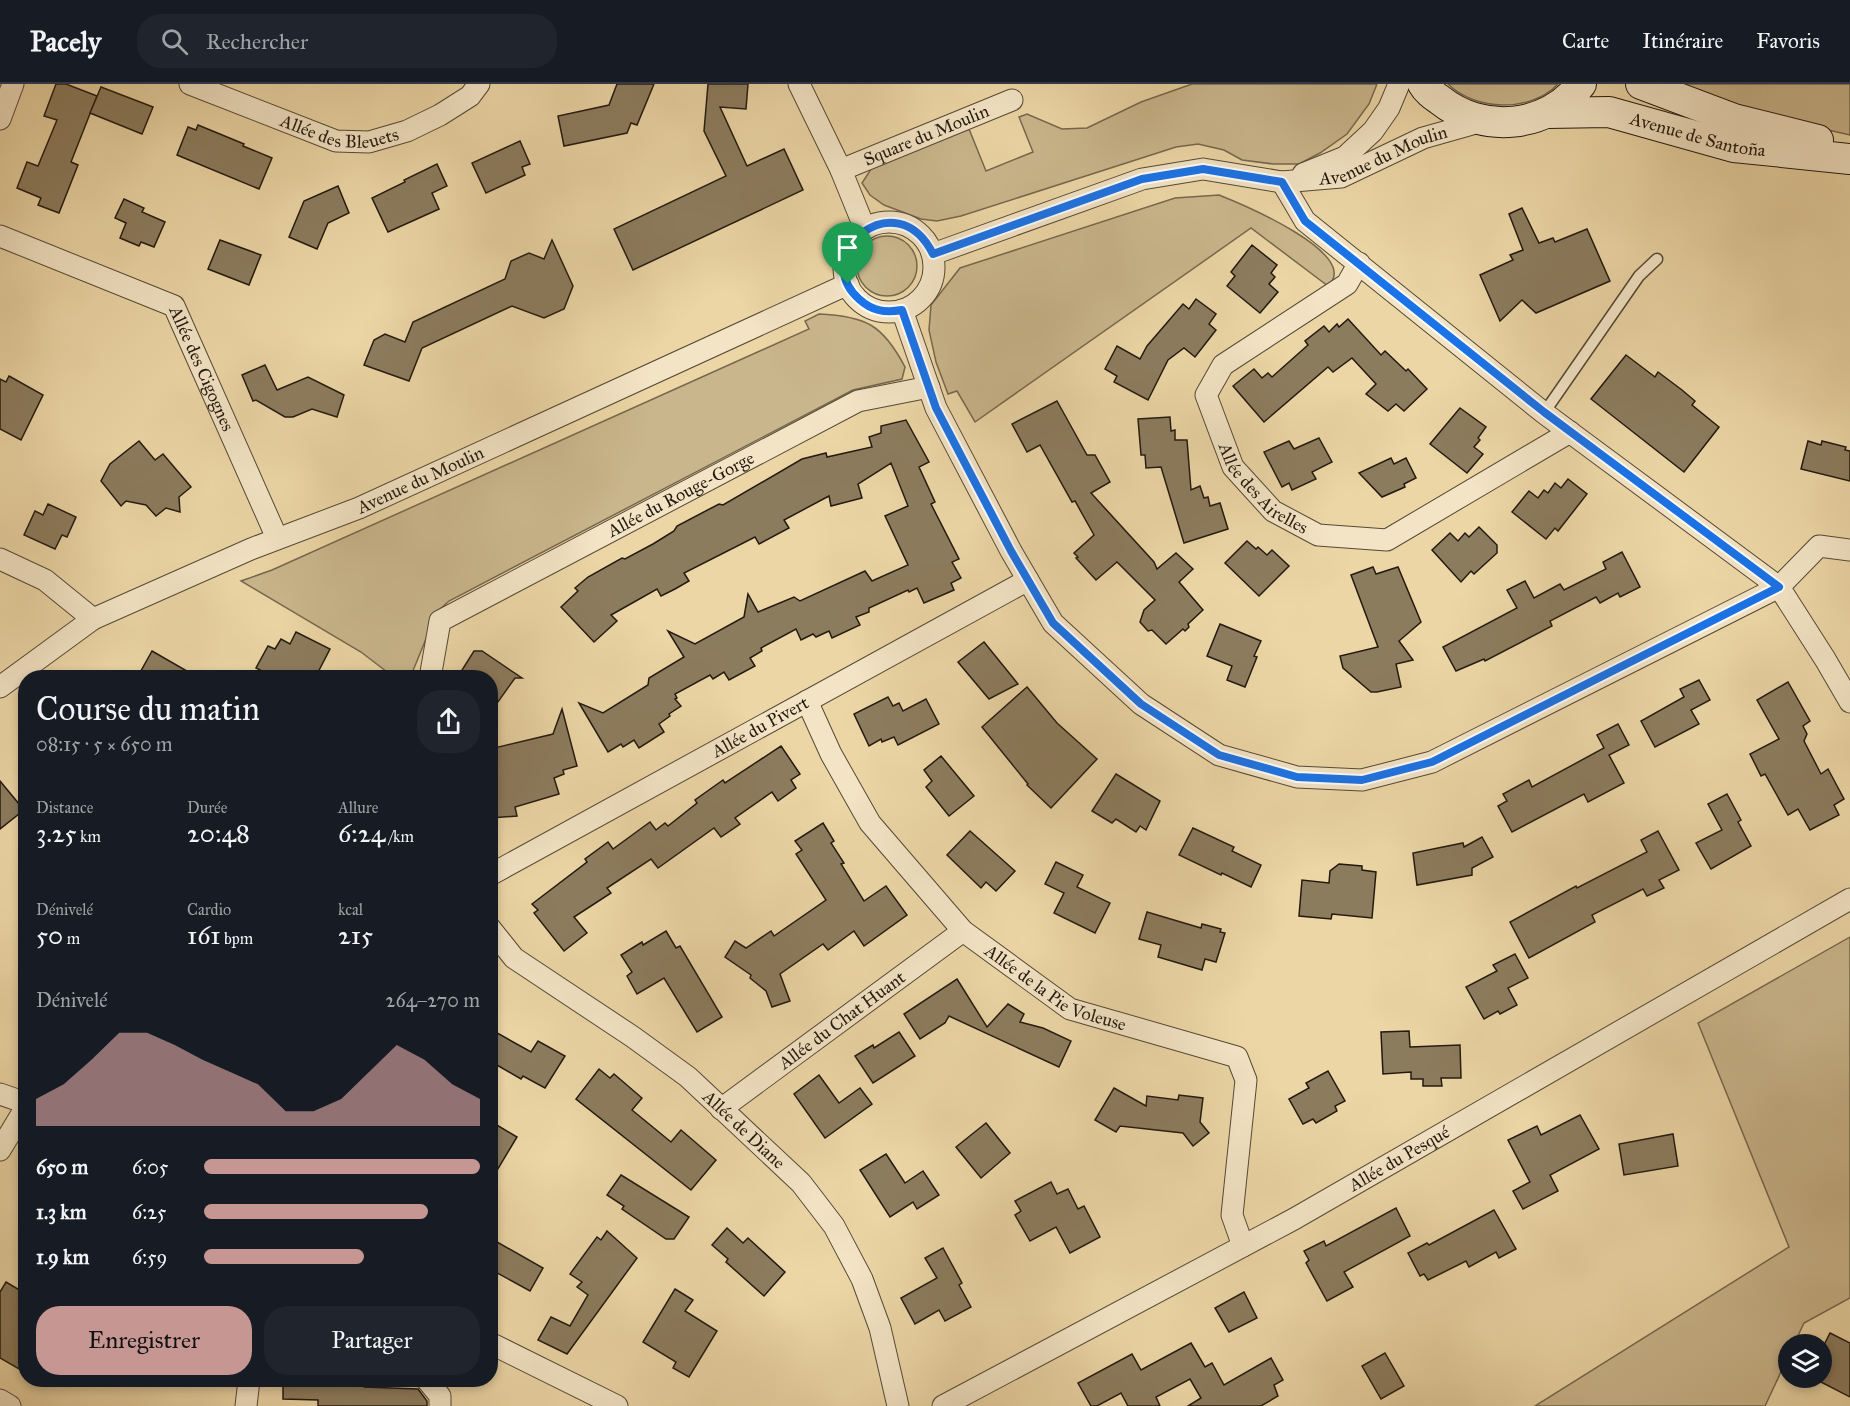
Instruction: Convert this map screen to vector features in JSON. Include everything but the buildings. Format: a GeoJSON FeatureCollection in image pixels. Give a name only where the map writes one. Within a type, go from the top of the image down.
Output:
{"type":"FeatureCollection","features":[{"type":"Feature","properties":{"kind":"main road"},"geometry":{"type":"LineString","coordinates":[[1423,84],[1452,110],[1483,121],[1516,123],[1547,113],[1574,94],[1581,84]]}},
{"type":"Feature","properties":{"kind":"main road","name":"Avenue de Santoña"},"geometry":{"type":"LineString","coordinates":[[1641,84],[1734,119],[1850,148]]}},
{"type":"Feature","properties":{"kind":"main road","name":"Avenue de Santoña"},"geometry":{"type":"LineString","coordinates":[[1547,113],[1609,112],[1734,147],[1850,159]]}},
{"type":"Feature","properties":{"kind":"street"},"geometry":{"type":"LineString","coordinates":[[0,119],[13,84]]}},
{"type":"Feature","properties":{"kind":"street","name":"Allée des Bleuets"},"geometry":{"type":"LineString","coordinates":[[190,84],[336,141],[369,142],[407,131],[440,115],[470,96],[479,84]]}},
{"type":"Feature","properties":{"kind":"street"},"geometry":{"type":"LineString","coordinates":[[799,84],[841,170],[865,230]]}},
{"type":"Feature","properties":{"kind":"street","name":"Avenue du Moulin"},"geometry":{"type":"LineString","coordinates":[[1282,182],[1345,157],[1373,131],[1389,108],[1399,84]]}},
{"type":"Feature","properties":{"kind":"street","name":"Square du Moulin"},"geometry":{"type":"LineString","coordinates":[[841,170],[1012,100]]}},
{"type":"Feature","properties":{"kind":"street","name":"Avenue du Moulin"},"geometry":{"type":"LineString","coordinates":[[933,254],[1142,179],[1203,169],[1282,182],[1341,177],[1423,138],[1483,121]]}},
{"type":"Feature","properties":{"kind":"street"},"geometry":{"type":"LineString","coordinates":[[1282,182],[1305,221],[1544,412],[1779,587],[1850,702]]}},
{"type":"Feature","properties":{"kind":"street"},"geometry":{"type":"LineString","coordinates":[[891,222],[905,225],[917,232],[933,254],[932,282],[925,295],[915,304],[902,310],[889,312],[870,307],[854,295],[848,284],[845,260],[849,248],[855,238],[878,224],[891,222]]}},
{"type":"Feature","properties":{"kind":"street","name":"Allée des Cigognes"},"geometry":{"type":"LineString","coordinates":[[0,236],[174,306],[277,538]]}},
{"type":"Feature","properties":{"kind":"street","name":"Allée des Airelles"},"geometry":{"type":"LineString","coordinates":[[1359,263],[1347,284],[1223,365],[1206,394],[1233,467],[1273,511],[1318,535],[1387,540],[1570,432]]}},
{"type":"Feature","properties":{"kind":"street","name":"Avenue du Moulin"},"geometry":{"type":"LineString","coordinates":[[23,670],[93,619],[277,538],[359,508],[848,284]]}},
{"type":"Feature","properties":{"kind":"street"},"geometry":{"type":"LineString","coordinates":[[902,310],[936,408],[1011,551],[1053,623],[1141,704],[1219,755],[1297,777],[1362,780],[1432,762],[1779,587],[1819,546],[1850,550]]}},
{"type":"Feature","properties":{"kind":"street","name":"Allée du Rouge-Gorge"},"geometry":{"type":"LineString","coordinates":[[431,670],[440,621],[858,401],[929,387]]}},
{"type":"Feature","properties":{"kind":"street"},"geometry":{"type":"LineString","coordinates":[[0,559],[45,580],[93,619]]}},
{"type":"Feature","properties":{"kind":"street","name":"Allée du Pivert"},"geometry":{"type":"LineString","coordinates":[[498,871],[1028,580]]}},
{"type":"Feature","properties":{"kind":"street","name":"Avenue du Moulin"},"geometry":{"type":"LineString","coordinates":[[0,687],[18,674]]}},
{"type":"Feature","properties":{"kind":"street","name":"Allée de la Pie Voleuse"},"geometry":{"type":"LineString","coordinates":[[807,701],[831,754],[870,823],[963,931],[1070,1009],[1237,1057],[1246,1080],[1232,1215],[1243,1246]]}},
{"type":"Feature","properties":{"kind":"street","name":"Allée du Pesqué"},"geometry":{"type":"LineString","coordinates":[[943,1406],[1294,1220],[1850,899]]}},
{"type":"Feature","properties":{"kind":"street","name":"Allée du Chat Huant"},"geometry":{"type":"LineString","coordinates":[[721,1109],[963,931]]}},
{"type":"Feature","properties":{"kind":"street","name":"Allée de Diane"},"geometry":{"type":"LineString","coordinates":[[498,938],[514,958],[633,1037],[688,1077],[801,1183],[834,1226],[862,1279],[880,1328],[898,1406]]}},
{"type":"Feature","properties":{"kind":"street"},"geometry":{"type":"LineString","coordinates":[[0,1094],[18,1102]]}},
{"type":"Feature","properties":{"kind":"street"},"geometry":{"type":"LineString","coordinates":[[0,1150],[18,1119]]}},
{"type":"Feature","properties":{"kind":"street"},"geometry":{"type":"LineString","coordinates":[[498,1347],[617,1406]]}},
{"type":"Feature","properties":{"kind":"street"},"geometry":{"type":"LineString","coordinates":[[246,1406],[248,1387]]}},
{"type":"Feature","properties":{"kind":"street"},"geometry":{"type":"LineString","coordinates":[[433,1387],[440,1396],[440,1406]]}},
{"type":"Feature","properties":{"kind":"street"},"geometry":{"type":"LineString","coordinates":[[0,1400],[10,1406]]}},
{"type":"Feature","properties":{"kind":"lane"},"geometry":{"type":"LineString","coordinates":[[1544,412],[1639,276],[1657,259]]}},
{"type":"Feature","properties":{"kind":"shaded area"},"geometry":{"type":"Polygon","coordinates":[[[1192,84],[1377,84],[1369,104],[1347,134],[1320,153],[1299,164],[1273,164],[1242,160],[1224,150],[1198,144],[1176,147],[961,216],[937,221],[921,219],[884,205],[870,195],[862,183],[873,166],[969,129],[986,171],[1033,152],[1019,117],[1027,114],[1062,129],[1087,128],[1141,102],[1192,84]]]}},
{"type":"Feature","properties":{"kind":"shaded area"},"geometry":{"type":"Polygon","coordinates":[[[1448,84],[1558,84],[1533,100],[1503,105],[1488,104],[1473,99],[1459,93],[1448,84]]]}},
{"type":"Feature","properties":{"kind":"shaded area"},"geometry":{"type":"Polygon","coordinates":[[[1655,84],[1850,84],[1850,135],[1694,99],[1655,84]]]}},
{"type":"Feature","properties":{"kind":"shaded area"},"geometry":{"type":"Polygon","coordinates":[[[1219,195],[1272,219],[1314,245],[1329,259],[1334,273],[1328,286],[1251,228],[975,422],[957,391],[948,394],[936,362],[929,330],[931,305],[960,268],[1175,198],[1219,195]]]}},
{"type":"Feature","properties":{"kind":"shaded area"},"geometry":{"type":"Polygon","coordinates":[[[881,236],[893,236],[904,241],[912,249],[917,266],[915,278],[904,291],[893,296],[881,296],[870,291],[862,283],[857,272],[857,260],[862,249],[870,241],[881,236]]]}},
{"type":"Feature","properties":{"kind":"shaded area"},"geometry":{"type":"Polygon","coordinates":[[[819,314],[835,315],[849,317],[871,326],[881,332],[897,353],[905,367],[902,379],[853,390],[449,601],[437,612],[413,670],[385,670],[361,652],[241,581],[272,570],[809,329],[805,321],[819,314]]]}},
{"type":"Feature","properties":{"kind":"shaded area"},"geometry":{"type":"Polygon","coordinates":[[[1850,937],[1850,1298],[1804,1323],[1799,1334],[1778,1334],[1778,1378],[1765,1406],[1535,1406],[1789,1247],[1698,1023],[1850,937]]]}},
{"type":"Feature","properties":{"kind":"route"},"geometry":{"type":"LineString","coordinates":[[1203,169],[1282,182],[1305,221],[1544,412],[1779,587],[1432,762],[1362,780],[1297,777],[1219,755],[1141,704],[1053,623],[1011,551],[936,408],[902,310],[889,312],[876,310],[864,304],[854,295],[848,284],[845,260],[849,248],[855,238],[878,224],[891,222],[905,225],[917,232],[933,254],[1142,179],[1203,169]]}}]}
